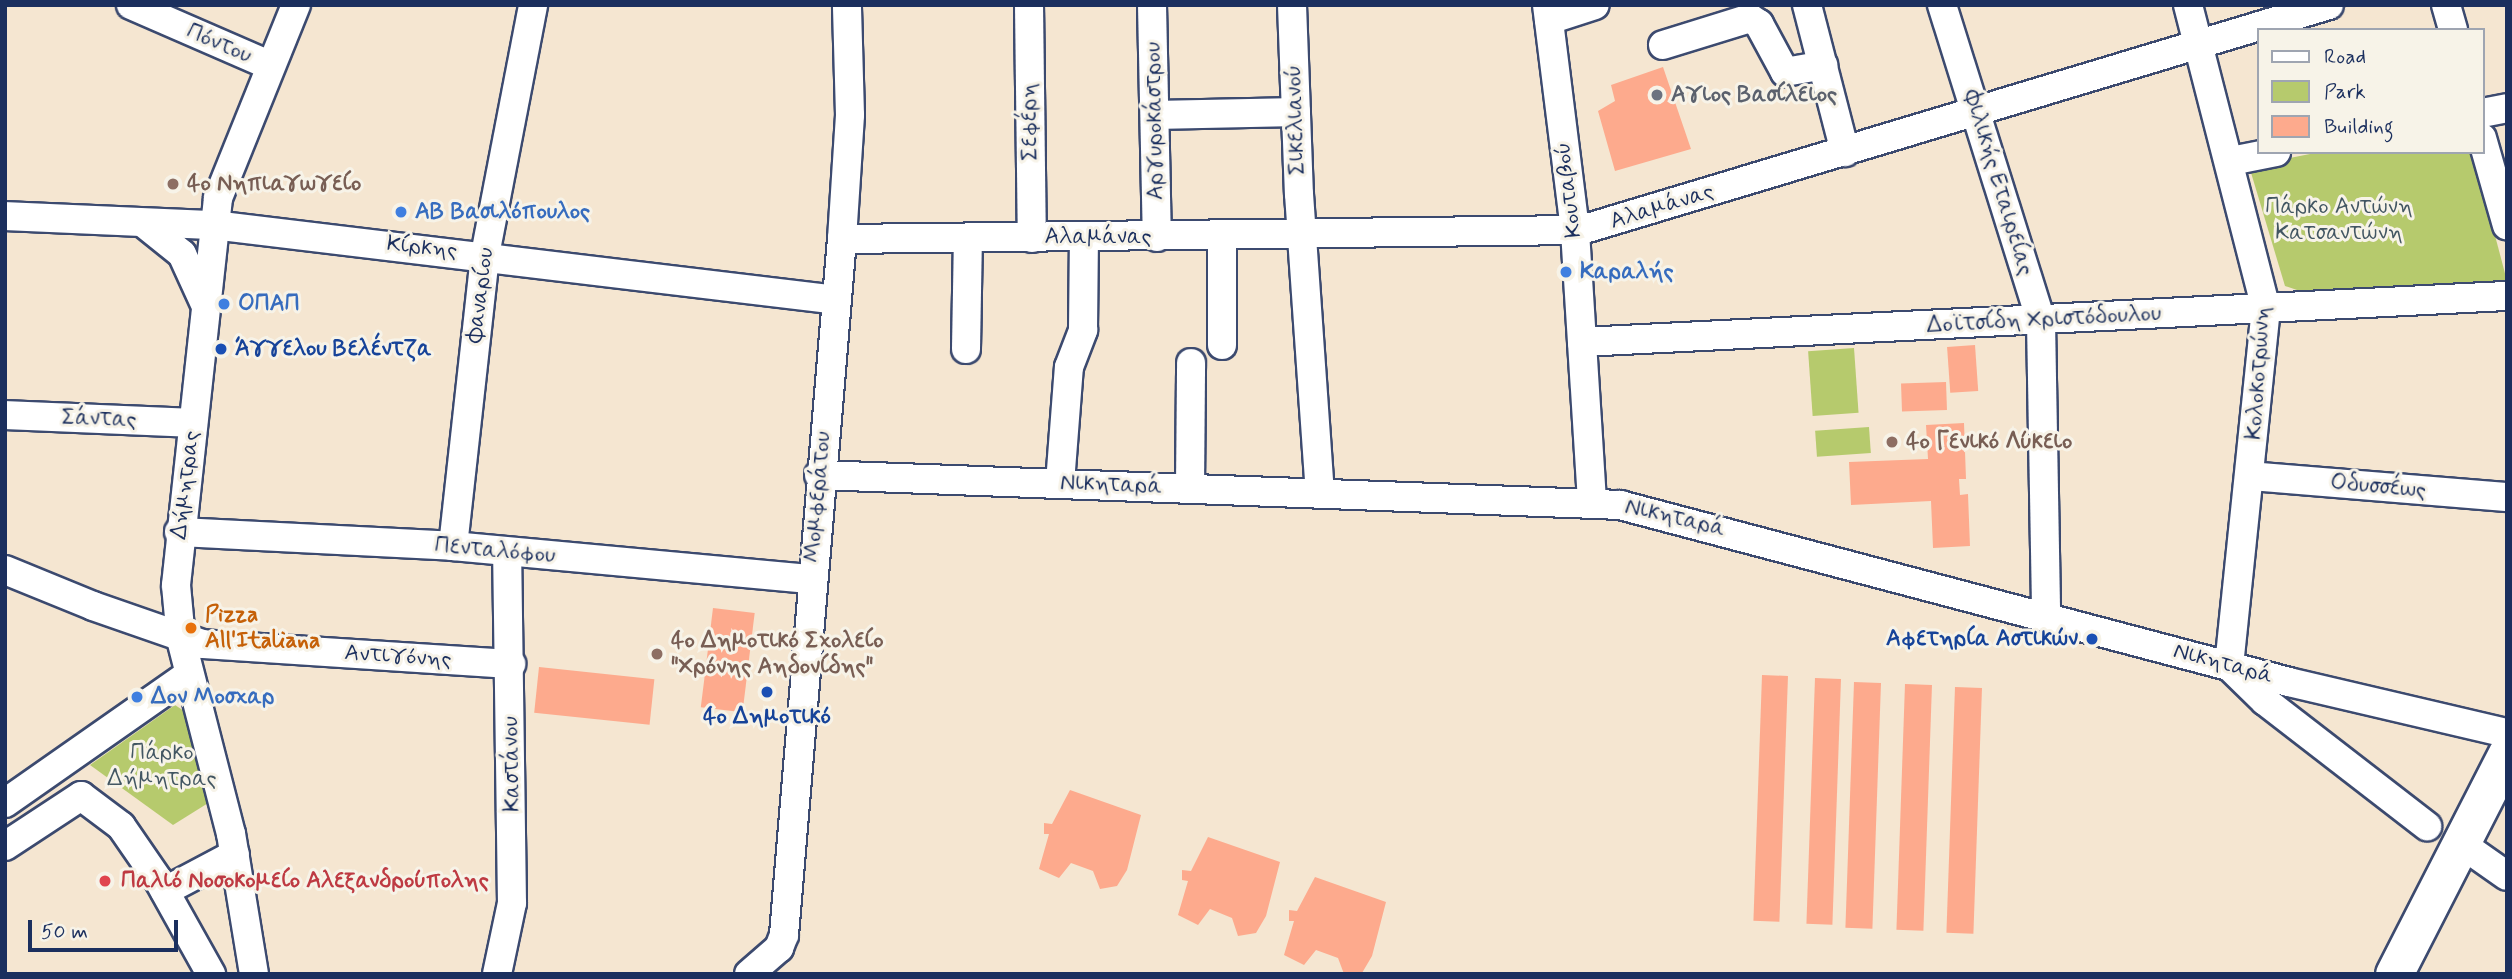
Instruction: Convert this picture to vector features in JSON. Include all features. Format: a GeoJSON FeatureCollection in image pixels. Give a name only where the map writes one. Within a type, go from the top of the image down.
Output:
{"type":"FeatureCollection","features":[{"type":"Feature","properties":{"kind":"main road"},"geometry":{"type":"LineString","coordinates":[[2394,974],[2507,753]]}},
{"type":"Feature","properties":{"kind":"street","name":"Πόντου"},"geometry":{"type":"LineString","coordinates":[[131,5],[269,65]]}},
{"type":"Feature","properties":{"kind":"street","name":"Δήμητρας"},"geometry":{"type":"LineString","coordinates":[[254,974],[234,854],[189,674],[191,642],[176,585],[179,532],[213,225],[222,184],[296,5]]}},
{"type":"Feature","properties":{"kind":"street","name":"Φαναρίου"},"geometry":{"type":"LineString","coordinates":[[453,546],[485,255],[533,5]]}},
{"type":"Feature","properties":{"kind":"street","name":"Μομφεράτου"},"geometry":{"type":"LineString","coordinates":[[749,974],[779,948],[784,936],[819,475],[838,300],[850,115],[847,5]]}},
{"type":"Feature","properties":{"kind":"street","name":"Σεφέρη"},"geometry":{"type":"LineString","coordinates":[[1029,5],[1032,238]]}},
{"type":"Feature","properties":{"kind":"street","name":"Αργυροκάστρου"},"geometry":{"type":"LineString","coordinates":[[1152,5],[1157,237]]}},
{"type":"Feature","properties":{"kind":"street","name":"Σικελιανού"},"geometry":{"type":"LineString","coordinates":[[1292,5],[1302,236],[1320,492]]}},
{"type":"Feature","properties":{"kind":"street"},"geometry":{"type":"LineString","coordinates":[[1548,13],[1595,5]]}},
{"type":"Feature","properties":{"kind":"street"},"geometry":{"type":"LineString","coordinates":[[1807,5],[1845,152]]}},
{"type":"Feature","properties":{"kind":"street","name":"Φιλικής Εταιρείας"},"geometry":{"type":"LineString","coordinates":[[1942,5],[2041,321],[2046,616]]}},
{"type":"Feature","properties":{"kind":"street","name":"Κολοκοτρώνη"},"geometry":{"type":"LineString","coordinates":[[2188,5],[2231,161],[2266,308],[2229,666]]}},
{"type":"Feature","properties":{"kind":"street","name":"Αλαμάνας"},"geometry":{"type":"LineString","coordinates":[[842,239],[1574,231],[2329,5]]}},
{"type":"Feature","properties":{"kind":"street"},"geometry":{"type":"LineString","coordinates":[[2446,5],[2452,28]]}},
{"type":"Feature","properties":{"kind":"street","name":"Κουταβού"},"geometry":{"type":"LineString","coordinates":[[1548,13],[1574,231],[1592,502]]}},
{"type":"Feature","properties":{"kind":"street"},"geometry":{"type":"LineString","coordinates":[[1663,46],[1750,18],[1759,24],[1785,72],[1823,65]]}},
{"type":"Feature","properties":{"kind":"street"},"geometry":{"type":"LineString","coordinates":[[2484,113],[2507,108]]}},
{"type":"Feature","properties":{"kind":"street"},"geometry":{"type":"LineString","coordinates":[[1156,115],[1296,112]]}},
{"type":"Feature","properties":{"kind":"street"},"geometry":{"type":"LineString","coordinates":[[2484,145],[2507,226]]}},
{"type":"Feature","properties":{"kind":"street"},"geometry":{"type":"LineString","coordinates":[[2231,161],[2266,154]]}},
{"type":"Feature","properties":{"kind":"street","name":"Κίρκης"},"geometry":{"type":"LineString","coordinates":[[5,216],[146,225],[213,225],[485,255],[838,300]]}},
{"type":"Feature","properties":{"kind":"street"},"geometry":{"type":"LineString","coordinates":[[146,225],[182,254],[205,304]]}},
{"type":"Feature","properties":{"kind":"street"},"geometry":{"type":"LineString","coordinates":[[1222,236],[1222,345]]}},
{"type":"Feature","properties":{"kind":"street"},"geometry":{"type":"LineString","coordinates":[[1060,483],[1069,366],[1083,330],[1084,237]]}},
{"type":"Feature","properties":{"kind":"street"},"geometry":{"type":"LineString","coordinates":[[965,349],[968,238]]}},
{"type":"Feature","properties":{"kind":"street","name":"Δοϊτσίδη Χριστόδουλου"},"geometry":{"type":"LineString","coordinates":[[1582,342],[2507,296]]}},
{"type":"Feature","properties":{"kind":"street"},"geometry":{"type":"LineString","coordinates":[[1190,488],[1191,363]]}},
{"type":"Feature","properties":{"kind":"street","name":"Σάντας"},"geometry":{"type":"LineString","coordinates":[[5,415],[193,423]]}},
{"type":"Feature","properties":{"kind":"street","name":"Νικηταρά"},"geometry":{"type":"LineString","coordinates":[[819,475],[1592,502],[1678,517],[2229,666],[2507,733]]}},
{"type":"Feature","properties":{"kind":"street","name":"Οδυσσέως"},"geometry":{"type":"LineString","coordinates":[[2250,476],[2507,497]]}},
{"type":"Feature","properties":{"kind":"street","name":"Πενταλόφου"},"geometry":{"type":"LineString","coordinates":[[179,532],[453,546],[811,579]]}},
{"type":"Feature","properties":{"kind":"street","name":"Καστάνου"},"geometry":{"type":"LineString","coordinates":[[497,974],[512,903],[511,664],[507,553]]}},
{"type":"Feature","properties":{"kind":"street","name":"Αντιγόνης"},"geometry":{"type":"LineString","coordinates":[[5,569],[191,642],[511,664]]}},
{"type":"Feature","properties":{"kind":"street"},"geometry":{"type":"LineString","coordinates":[[2229,666],[2265,701],[2427,826]]}},
{"type":"Feature","properties":{"kind":"street"},"geometry":{"type":"LineString","coordinates":[[5,803],[189,674]]}},
{"type":"Feature","properties":{"kind":"street"},"geometry":{"type":"LineString","coordinates":[[5,846],[81,796],[121,826],[164,891],[211,974]]}},
{"type":"Feature","properties":{"kind":"street"},"geometry":{"type":"LineString","coordinates":[[2460,843],[2507,876]]}},
{"type":"Feature","properties":{"kind":"street"},"geometry":{"type":"LineString","coordinates":[[164,891],[234,854]]}},
{"type":"Feature","properties":{"kind":"green space","name":"Πάρκο Αντώνη Κατσαντώνη"},"geometry":{"type":"Polygon","coordinates":[[[2310,154],[2474,154],[2507,281],[2300,291],[2285,286],[2249,166],[2310,154]]]}},
{"type":"Feature","properties":{"kind":"green space"},"geometry":{"type":"Polygon","coordinates":[[[1854,348],[1859,413],[1813,416],[1808,351],[1854,348]]]}},
{"type":"Feature","properties":{"kind":"green space"},"geometry":{"type":"Polygon","coordinates":[[[1869,427],[1871,453],[1817,457],[1815,431],[1869,427]]]}},
{"type":"Feature","properties":{"kind":"green space","name":"Πάρκο Δήμητρας"},"geometry":{"type":"Polygon","coordinates":[[[175,705],[190,715],[213,800],[173,825],[90,765],[175,705]]]}},
{"type":"Feature","properties":{"kind":"building"},"geometry":{"type":"Polygon","coordinates":[[[1663,67],[1691,149],[1615,171],[1598,111],[1615,101],[1611,85],[1663,67]]]}},
{"type":"Feature","properties":{"kind":"building"},"geometry":{"type":"Polygon","coordinates":[[[1975,345],[1978,391],[1950,393],[1947,347],[1975,345]]]}},
{"type":"Feature","properties":{"kind":"building"},"geometry":{"type":"Polygon","coordinates":[[[1946,382],[1947,410],[1902,412],[1901,384],[1946,382]]]}},
{"type":"Feature","properties":{"kind":"building"},"geometry":{"type":"Polygon","coordinates":[[[1964,423],[1966,479],[1959,479],[1960,495],[1968,494],[1970,546],[1933,548],[1931,501],[1851,505],[1849,462],[1928,459],[1926,425],[1964,423]]]}},
{"type":"Feature","properties":{"kind":"building"},"geometry":{"type":"Polygon","coordinates":[[[713,608],[755,613],[743,712],[701,707],[713,608]]]}},
{"type":"Feature","properties":{"kind":"building"},"geometry":{"type":"Polygon","coordinates":[[[539,667],[654,679],[650,725],[534,713],[539,667]]]}},
{"type":"Feature","properties":{"kind":"building"},"geometry":{"type":"Polygon","coordinates":[[[1762,675],[1788,676],[1779,922],[1753,921],[1762,675]]]}},
{"type":"Feature","properties":{"kind":"building"},"geometry":{"type":"Polygon","coordinates":[[[1815,678],[1841,679],[1832,925],[1806,924],[1815,678]]]}},
{"type":"Feature","properties":{"kind":"building"},"geometry":{"type":"Polygon","coordinates":[[[1854,682],[1881,683],[1872,929],[1845,928],[1854,682]]]}},
{"type":"Feature","properties":{"kind":"building"},"geometry":{"type":"Polygon","coordinates":[[[1905,684],[1932,685],[1923,931],[1896,930],[1905,684]]]}},
{"type":"Feature","properties":{"kind":"building"},"geometry":{"type":"Polygon","coordinates":[[[1955,687],[1982,688],[1973,934],[1946,933],[1955,687]]]}},
{"type":"Feature","properties":{"kind":"building"},"geometry":{"type":"Polygon","coordinates":[[[1070,790],[1141,815],[1127,870],[1117,886],[1100,889],[1093,871],[1071,863],[1059,878],[1039,869],[1049,834],[1044,834],[1044,823],[1052,824],[1070,790]]]}},
{"type":"Feature","properties":{"kind":"building"},"geometry":{"type":"Polygon","coordinates":[[[1208,837],[1280,862],[1266,916],[1256,933],[1238,936],[1232,918],[1210,909],[1198,925],[1178,915],[1188,881],[1182,880],[1182,870],[1191,871],[1208,837]]]}},
{"type":"Feature","properties":{"kind":"building"},"geometry":{"type":"Polygon","coordinates":[[[1315,877],[1386,902],[1372,956],[1362,973],[1344,974],[1338,958],[1316,950],[1304,965],[1284,955],[1294,921],[1289,921],[1289,910],[1297,911],[1315,877]]]}},
{"type":"Feature","properties":{"kind":"place","name":"Αγιος Βασίλειος"},"geometry":{"type":"Point","coordinates":[1657,95]}},
{"type":"Feature","properties":{"kind":"place","name":"4ο Νηπιαγωγείο"},"geometry":{"type":"Point","coordinates":[173,184]}},
{"type":"Feature","properties":{"kind":"place","name":"ΑΒ Βασιλόπουλος"},"geometry":{"type":"Point","coordinates":[401,212]}},
{"type":"Feature","properties":{"kind":"place","name":"Καραλής"},"geometry":{"type":"Point","coordinates":[1566,272]}},
{"type":"Feature","properties":{"kind":"place","name":"ΟΠΑΠ"},"geometry":{"type":"Point","coordinates":[224,304]}},
{"type":"Feature","properties":{"kind":"place","name":"Άγγελου Βελέντζα"},"geometry":{"type":"Point","coordinates":[221,349]}},
{"type":"Feature","properties":{"kind":"place","name":"4ο Γενικό Λύκειο"},"geometry":{"type":"Point","coordinates":[1892,442]}},
{"type":"Feature","properties":{"kind":"place","name":"Pizza All'Italiana"},"geometry":{"type":"Point","coordinates":[191,628]}},
{"type":"Feature","properties":{"kind":"place","name":"Αφετηρία Αστικών"},"geometry":{"type":"Point","coordinates":[2092,639]}},
{"type":"Feature","properties":{"kind":"place","name":"4ο Δημοτικό Σχολείο \"Χρόνης Αηδονίδης\""},"geometry":{"type":"Point","coordinates":[657,654]}},
{"type":"Feature","properties":{"kind":"place","name":"4ο Δημοτικό"},"geometry":{"type":"Point","coordinates":[767,692]}},
{"type":"Feature","properties":{"kind":"place","name":"Δον Μοσχαρ"},"geometry":{"type":"Point","coordinates":[137,697]}},
{"type":"Feature","properties":{"kind":"place","name":"Παλιό Νοσοκομείο Αλεξανδρούπολης"},"geometry":{"type":"Point","coordinates":[105,881]}}]}
